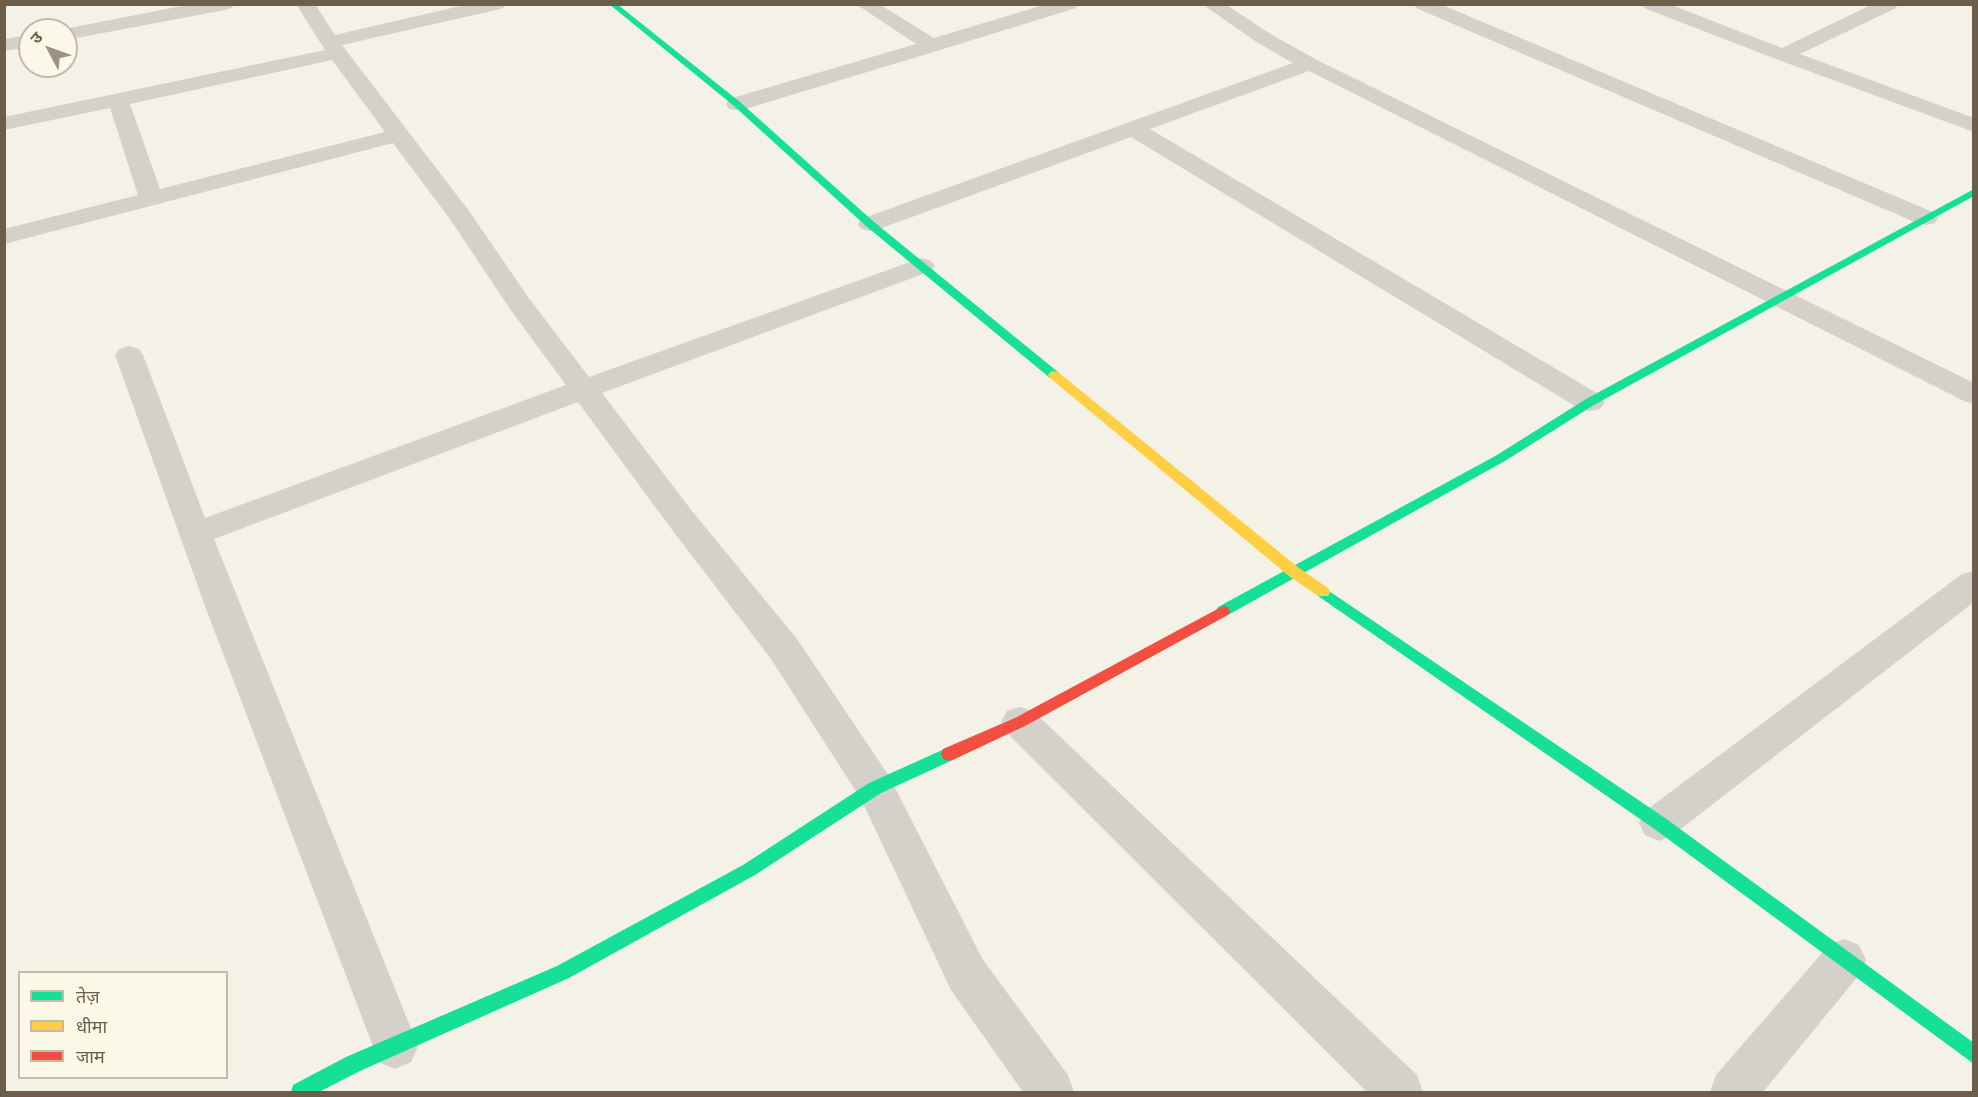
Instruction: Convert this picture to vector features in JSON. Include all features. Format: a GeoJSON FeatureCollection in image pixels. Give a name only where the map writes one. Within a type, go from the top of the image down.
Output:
{"type":"FeatureCollection","features":[{"type":"Feature","properties":{"kind":"street"},"geometry":{"type":"LineString","coordinates":[[78,32],[225,4]]}},
{"type":"Feature","properties":{"kind":"street"},"geometry":{"type":"LineString","coordinates":[[304,4],[333,48],[460,216],[519,303],[681,519],[784,649],[875,788],[967,975],[1051,1092]]}},
{"type":"Feature","properties":{"kind":"street"},"geometry":{"type":"LineString","coordinates":[[4,124],[118,100],[333,48],[496,4]]}},
{"type":"Feature","properties":{"kind":"street"},"geometry":{"type":"LineString","coordinates":[[612,4],[736,104],[870,224],[1294,572],[1659,823],[1974,1055]]}},
{"type":"Feature","properties":{"kind":"street"},"geometry":{"type":"LineString","coordinates":[[865,4],[933,46]]}},
{"type":"Feature","properties":{"kind":"street"},"geometry":{"type":"LineString","coordinates":[[736,104],[1069,4]]}},
{"type":"Feature","properties":{"kind":"street"},"geometry":{"type":"LineString","coordinates":[[1211,4],[1265,39],[1310,64],[1974,395]]}},
{"type":"Feature","properties":{"kind":"street"},"geometry":{"type":"LineString","coordinates":[[1424,4],[1926,218]]}},
{"type":"Feature","properties":{"kind":"street"},"geometry":{"type":"LineString","coordinates":[[1651,4],[1974,126]]}},
{"type":"Feature","properties":{"kind":"street"},"geometry":{"type":"LineString","coordinates":[[1784,55],[1875,6]]}},
{"type":"Feature","properties":{"kind":"street"},"geometry":{"type":"LineString","coordinates":[[870,224],[1310,64]]}},
{"type":"Feature","properties":{"kind":"street"},"geometry":{"type":"LineString","coordinates":[[118,100],[151,199]]}},
{"type":"Feature","properties":{"kind":"street"},"geometry":{"type":"LineString","coordinates":[[1134,129],[1590,402]]}},
{"type":"Feature","properties":{"kind":"street"},"geometry":{"type":"LineString","coordinates":[[4,237],[398,135]]}},
{"type":"Feature","properties":{"kind":"street"},"geometry":{"type":"LineString","coordinates":[[300,1092],[353,1064],[563,972],[749,870],[875,788],[1020,722],[1501,458],[1590,402],[1974,192]]}},
{"type":"Feature","properties":{"kind":"street"},"geometry":{"type":"LineString","coordinates":[[195,534],[922,266]]}},
{"type":"Feature","properties":{"kind":"street"},"geometry":{"type":"LineString","coordinates":[[129,355],[195,534],[395,1046]]}},
{"type":"Feature","properties":{"kind":"street"},"geometry":{"type":"LineString","coordinates":[[1659,823],[1974,583]]}},
{"type":"Feature","properties":{"kind":"street"},"geometry":{"type":"LineString","coordinates":[[1020,722],[1400,1092]]}},
{"type":"Feature","properties":{"kind":"street"},"geometry":{"type":"LineString","coordinates":[[1734,1092],[1844,960]]}},
{"type":"Feature","properties":{"kind":"traffic: fast"},"geometry":{"type":"LineString","coordinates":[[612,4],[737,104],[870,224],[1054,375]]}},
{"type":"Feature","properties":{"kind":"traffic: fast"},"geometry":{"type":"LineString","coordinates":[[1223,611],[1501,458],[1590,402],[1974,192]]}},
{"type":"Feature","properties":{"kind":"traffic: fast"},"geometry":{"type":"LineString","coordinates":[[1323,592],[1659,823],[1974,1055]]}},
{"type":"Feature","properties":{"kind":"traffic: fast"},"geometry":{"type":"LineString","coordinates":[[300,1092],[353,1064],[563,972],[749,870],[875,788],[949,754]]}},
{"type":"Feature","properties":{"kind":"traffic: slow"},"geometry":{"type":"LineString","coordinates":[[1054,375],[1294,572],[1323,592]]}},
{"type":"Feature","properties":{"kind":"traffic: jam"},"geometry":{"type":"LineString","coordinates":[[949,754],[1020,722],[1223,611]]}}]}
